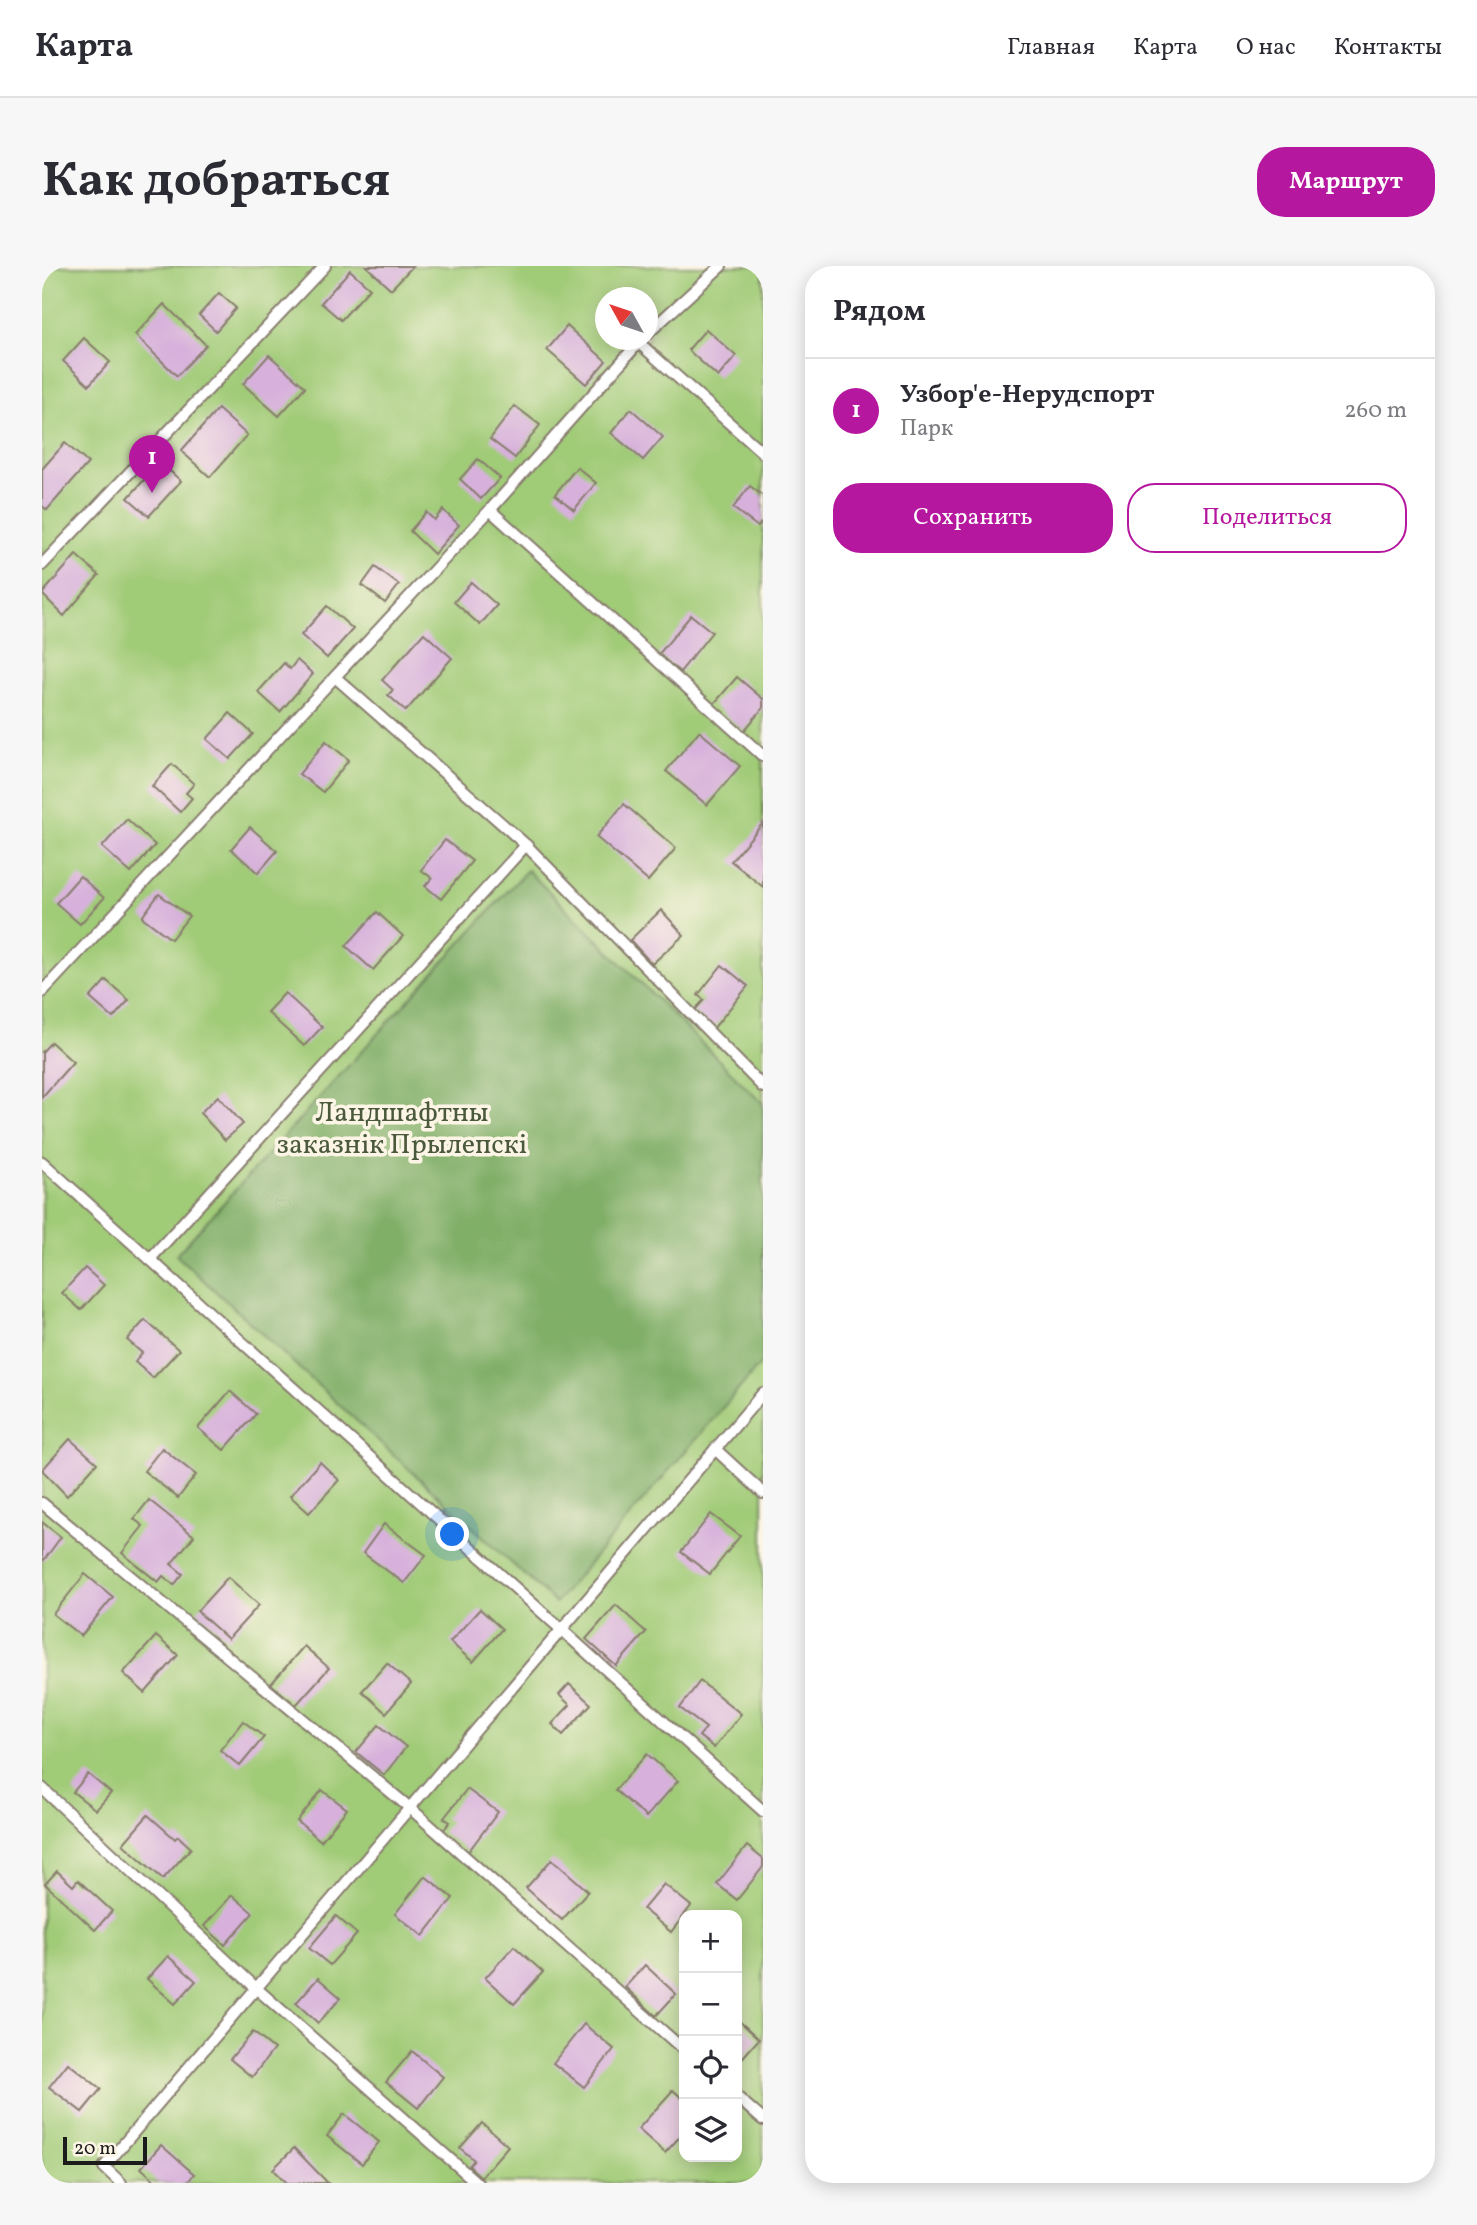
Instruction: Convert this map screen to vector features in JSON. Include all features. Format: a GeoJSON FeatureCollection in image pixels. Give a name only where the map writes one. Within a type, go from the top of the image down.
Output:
{"type":"FeatureCollection","features":[{"type":"Feature","properties":{"kind":"lane"},"geometry":{"type":"LineString","coordinates":[[42,565],[325,266]]}},
{"type":"Feature","properties":{"kind":"lane"},"geometry":{"type":"LineString","coordinates":[[658,324],[721,266]]}},
{"type":"Feature","properties":{"kind":"lane"},"geometry":{"type":"LineString","coordinates":[[42,992],[490,510],[631,350]]}},
{"type":"Feature","properties":{"kind":"lane"},"geometry":{"type":"LineString","coordinates":[[649,350],[763,453]]}},
{"type":"Feature","properties":{"kind":"lane"},"geometry":{"type":"LineString","coordinates":[[490,510],[763,756]]}},
{"type":"Feature","properties":{"kind":"lane"},"geometry":{"type":"LineString","coordinates":[[335,677],[526,845],[763,1087]]}},
{"type":"Feature","properties":{"kind":"lane"},"geometry":{"type":"LineString","coordinates":[[150,1259],[526,845]]}},
{"type":"Feature","properties":{"kind":"lane"},"geometry":{"type":"LineString","coordinates":[[42,1162],[563,1628],[763,1811]]}},
{"type":"Feature","properties":{"kind":"lane"},"geometry":{"type":"LineString","coordinates":[[121,2183],[104,2168],[763,1393]]}},
{"type":"Feature","properties":{"kind":"lane"},"geometry":{"type":"LineString","coordinates":[[715,1450],[763,1493]]}},
{"type":"Feature","properties":{"kind":"lane"},"geometry":{"type":"LineString","coordinates":[[42,1503],[410,1808],[679,2046]]}},
{"type":"Feature","properties":{"kind":"lane"},"geometry":{"type":"LineString","coordinates":[[42,1788],[256,1988],[477,2183]]}},
{"type":"Feature","properties":{"kind":"lane"},"geometry":{"type":"LineString","coordinates":[[739,2099],[763,2120]]}},
{"type":"Feature","properties":{"kind":"green space","name":"Ландшафтны заказнік Прылепскі"},"geometry":{"type":"Polygon","coordinates":[[[42,266],[763,266],[763,2183],[42,2183],[42,266]]]}},
{"type":"Feature","properties":{"kind":"green space"},"geometry":{"type":"Polygon","coordinates":[[[527,870],[763,1104],[763,1361],[555,1603],[176,1255],[527,870]]]}},
{"type":"Feature","properties":{"kind":"building"},"geometry":{"type":"Polygon","coordinates":[[[366,266],[413,266],[391,289],[366,266]]]}},
{"type":"Feature","properties":{"kind":"building"},"geometry":{"type":"Polygon","coordinates":[[[350,270],[370,288],[341,320],[321,303],[350,270]]]}},
{"type":"Feature","properties":{"kind":"building"},"geometry":{"type":"Polygon","coordinates":[[[219,293],[236,308],[216,331],[199,315],[219,293]]]}},
{"type":"Feature","properties":{"kind":"building"},"geometry":{"type":"Polygon","coordinates":[[[164,304],[206,345],[177,376],[135,335],[164,304]]]}},
{"type":"Feature","properties":{"kind":"building"},"geometry":{"type":"Polygon","coordinates":[[[567,326],[606,361],[586,384],[547,350],[567,326]]]}},
{"type":"Feature","properties":{"kind":"building"},"geometry":{"type":"Polygon","coordinates":[[[706,329],[736,356],[718,377],[688,350],[706,329]]]}},
{"type":"Feature","properties":{"kind":"building"},"geometry":{"type":"Polygon","coordinates":[[[84,338],[110,362],[89,385],[63,361],[84,338]]]}},
{"type":"Feature","properties":{"kind":"building"},"geometry":{"type":"Polygon","coordinates":[[[269,355],[305,387],[279,416],[243,384],[269,355]]]}},
{"type":"Feature","properties":{"kind":"building"},"geometry":{"type":"Polygon","coordinates":[[[515,406],[540,425],[515,458],[490,439],[515,406]]]}},
{"type":"Feature","properties":{"kind":"building"},"geometry":{"type":"Polygon","coordinates":[[[218,409],[247,435],[210,477],[181,451],[218,409]]]}},
{"type":"Feature","properties":{"kind":"building"},"geometry":{"type":"Polygon","coordinates":[[[631,409],[663,437],[643,460],[611,433],[631,409]]]}},
{"type":"Feature","properties":{"kind":"building"},"geometry":{"type":"Polygon","coordinates":[[[65,443],[88,463],[47,510],[42,506],[42,469],[65,443]]]}},
{"type":"Feature","properties":{"kind":"building"},"geometry":{"type":"Polygon","coordinates":[[[478,459],[500,478],[481,499],[460,479],[478,459]]]}},
{"type":"Feature","properties":{"kind":"building"},"geometry":{"type":"Polygon","coordinates":[[[160,462],[181,481],[149,516],[128,498],[160,462]]]}},
{"type":"Feature","properties":{"kind":"building"},"geometry":{"type":"Polygon","coordinates":[[[577,467],[596,483],[574,510],[555,494],[577,467]]]}},
{"type":"Feature","properties":{"kind":"building"},"geometry":{"type":"Polygon","coordinates":[[[750,486],[763,496],[763,521],[758,527],[733,508],[750,486]]]}},
{"type":"Feature","properties":{"kind":"building"},"geometry":{"type":"Polygon","coordinates":[[[443,510],[459,525],[434,554],[410,531],[426,512],[434,520],[443,510]]]}},
{"type":"Feature","properties":{"kind":"building"},"geometry":{"type":"Polygon","coordinates":[[[76,555],[99,575],[64,616],[42,594],[76,555]]]}},
{"type":"Feature","properties":{"kind":"building"},"geometry":{"type":"Polygon","coordinates":[[[375,567],[399,585],[385,603],[362,585],[375,567]]]}},
{"type":"Feature","properties":{"kind":"building"},"geometry":{"type":"Polygon","coordinates":[[[471,582],[497,605],[480,625],[454,602],[471,582]]]}},
{"type":"Feature","properties":{"kind":"building"},"geometry":{"type":"Polygon","coordinates":[[[327,606],[353,629],[327,658],[301,635],[327,606]]]}},
{"type":"Feature","properties":{"kind":"building"},"geometry":{"type":"Polygon","coordinates":[[[691,615],[712,632],[680,672],[658,655],[691,615]]]}},
{"type":"Feature","properties":{"kind":"building"},"geometry":{"type":"Polygon","coordinates":[[[424,633],[452,658],[406,711],[388,695],[393,690],[382,680],[424,633]]]}},
{"type":"Feature","properties":{"kind":"building"},"geometry":{"type":"Polygon","coordinates":[[[297,660],[313,674],[280,712],[258,692],[284,663],[290,669],[297,660]]]}},
{"type":"Feature","properties":{"kind":"building"},"geometry":{"type":"Polygon","coordinates":[[[737,677],[763,699],[763,708],[744,731],[713,705],[737,677]]]}},
{"type":"Feature","properties":{"kind":"building"},"geometry":{"type":"Polygon","coordinates":[[[230,713],[253,734],[230,759],[207,739],[230,713]]]}},
{"type":"Feature","properties":{"kind":"building"},"geometry":{"type":"Polygon","coordinates":[[[699,731],[740,766],[707,805],[666,771],[699,731]]]}},
{"type":"Feature","properties":{"kind":"building"},"geometry":{"type":"Polygon","coordinates":[[[326,741],[349,760],[323,792],[299,774],[326,741]]]}},
{"type":"Feature","properties":{"kind":"building"},"geometry":{"type":"Polygon","coordinates":[[[172,764],[194,784],[186,793],[192,798],[180,812],[152,786],[172,764]]]}},
{"type":"Feature","properties":{"kind":"building"},"geometry":{"type":"Polygon","coordinates":[[[624,804],[676,848],[648,881],[596,837],[624,804]]]}},
{"type":"Feature","properties":{"kind":"building"},"geometry":{"type":"Polygon","coordinates":[[[127,819],[155,845],[131,873],[102,847],[127,819]]]}},
{"type":"Feature","properties":{"kind":"building"},"geometry":{"type":"Polygon","coordinates":[[[763,823],[763,887],[731,861],[763,823]]]}},
{"type":"Feature","properties":{"kind":"building"},"geometry":{"type":"Polygon","coordinates":[[[250,827],[277,851],[258,873],[231,849],[250,827]]]}},
{"type":"Feature","properties":{"kind":"building"},"geometry":{"type":"Polygon","coordinates":[[[445,840],[472,861],[441,899],[425,886],[432,878],[421,870],[445,840]]]}},
{"type":"Feature","properties":{"kind":"building"},"geometry":{"type":"Polygon","coordinates":[[[80,876],[104,898],[80,924],[56,903],[80,876]]]}},
{"type":"Feature","properties":{"kind":"building"},"geometry":{"type":"Polygon","coordinates":[[[159,894],[189,916],[171,939],[142,917],[159,894]]]}},
{"type":"Feature","properties":{"kind":"building"},"geometry":{"type":"Polygon","coordinates":[[[661,910],[684,935],[652,964],[630,940],[661,910]]]}},
{"type":"Feature","properties":{"kind":"building"},"geometry":{"type":"Polygon","coordinates":[[[377,912],[403,936],[373,970],[346,946],[377,912]]]}},
{"type":"Feature","properties":{"kind":"building"},"geometry":{"type":"Polygon","coordinates":[[[722,965],[748,986],[713,1029],[693,1012],[704,1000],[698,995],[722,965]]]}},
{"type":"Feature","properties":{"kind":"building"},"geometry":{"type":"Polygon","coordinates":[[[106,980],[129,1000],[113,1018],[90,998],[106,980]]]}},
{"type":"Feature","properties":{"kind":"building"},"geometry":{"type":"Polygon","coordinates":[[[285,993],[322,1027],[304,1046],[267,1012],[285,993]]]}},
{"type":"Feature","properties":{"kind":"building"},"geometry":{"type":"Polygon","coordinates":[[[51,1042],[73,1062],[42,1097],[42,1052],[51,1042]]]}},
{"type":"Feature","properties":{"kind":"building"},"geometry":{"type":"Polygon","coordinates":[[[218,1096],[243,1124],[225,1140],[200,1113],[218,1096]]]}},
{"type":"Feature","properties":{"kind":"building"},"geometry":{"type":"Polygon","coordinates":[[[85,1268],[104,1285],[81,1310],[62,1293],[85,1268]]]}},
{"type":"Feature","properties":{"kind":"building"},"geometry":{"type":"Polygon","coordinates":[[[145,1320],[179,1350],[153,1378],[135,1362],[142,1353],[127,1340],[145,1320]]]}},
{"type":"Feature","properties":{"kind":"building"},"geometry":{"type":"Polygon","coordinates":[[[230,1391],[256,1414],[224,1450],[198,1428],[230,1391]]]}},
{"type":"Feature","properties":{"kind":"building"},"geometry":{"type":"Polygon","coordinates":[[[70,1439],[97,1463],[67,1496],[42,1470],[70,1439]]]}},
{"type":"Feature","properties":{"kind":"building"},"geometry":{"type":"Polygon","coordinates":[[[162,1448],[196,1475],[178,1498],[144,1471],[162,1448]]]}},
{"type":"Feature","properties":{"kind":"building"},"geometry":{"type":"Polygon","coordinates":[[[320,1462],[339,1480],[309,1513],[290,1496],[320,1462]]]}},
{"type":"Feature","properties":{"kind":"building"},"geometry":{"type":"Polygon","coordinates":[[[149,1500],[194,1536],[171,1564],[183,1574],[174,1585],[163,1576],[158,1582],[122,1553],[143,1526],[134,1519],[149,1500]]]}},
{"type":"Feature","properties":{"kind":"building"},"geometry":{"type":"Polygon","coordinates":[[[711,1514],[740,1536],[710,1574],[681,1552],[711,1514]]]}},
{"type":"Feature","properties":{"kind":"building"},"geometry":{"type":"Polygon","coordinates":[[[42,1522],[61,1537],[44,1560],[42,1559],[42,1522]]]}},
{"type":"Feature","properties":{"kind":"building"},"geometry":{"type":"Polygon","coordinates":[[[384,1524],[426,1555],[404,1583],[363,1553],[384,1524]]]}},
{"type":"Feature","properties":{"kind":"building"},"geometry":{"type":"Polygon","coordinates":[[[85,1574],[113,1597],[81,1636],[53,1614],[85,1574]]]}},
{"type":"Feature","properties":{"kind":"building"},"geometry":{"type":"Polygon","coordinates":[[[228,1577],[259,1605],[228,1639],[197,1611],[228,1577]]]}},
{"type":"Feature","properties":{"kind":"building"},"geometry":{"type":"Polygon","coordinates":[[[616,1605],[646,1632],[616,1666],[586,1639],[616,1605]]]}},
{"type":"Feature","properties":{"kind":"building"},"geometry":{"type":"Polygon","coordinates":[[[480,1609],[502,1629],[473,1662],[450,1642],[480,1609]]]}},
{"type":"Feature","properties":{"kind":"building"},"geometry":{"type":"Polygon","coordinates":[[[156,1636],[178,1655],[145,1693],[123,1673],[156,1636]]]}},
{"type":"Feature","properties":{"kind":"building"},"geometry":{"type":"Polygon","coordinates":[[[304,1646],[329,1668],[296,1705],[271,1684],[304,1646]]]}},
{"type":"Feature","properties":{"kind":"building"},"geometry":{"type":"Polygon","coordinates":[[[387,1663],[411,1684],[386,1713],[362,1691],[387,1663]]]}},
{"type":"Feature","properties":{"kind":"building"},"geometry":{"type":"Polygon","coordinates":[[[700,1681],[741,1714],[714,1748],[699,1736],[706,1728],[680,1708],[700,1681]]]}},
{"type":"Feature","properties":{"kind":"building"},"geometry":{"type":"Polygon","coordinates":[[[569,1684],[591,1704],[563,1735],[552,1724],[570,1705],[559,1695],[569,1684]]]}},
{"type":"Feature","properties":{"kind":"building"},"geometry":{"type":"Polygon","coordinates":[[[243,1721],[264,1737],[240,1766],[220,1750],[243,1721]]]}},
{"type":"Feature","properties":{"kind":"building"},"geometry":{"type":"Polygon","coordinates":[[[379,1725],[406,1747],[384,1775],[356,1752],[379,1725]]]}},
{"type":"Feature","properties":{"kind":"building"},"geometry":{"type":"Polygon","coordinates":[[[647,1754],[678,1781],[646,1817],[615,1790],[647,1754]]]}},
{"type":"Feature","properties":{"kind":"building"},"geometry":{"type":"Polygon","coordinates":[[[88,1774],[111,1793],[96,1810],[73,1792],[88,1774]]]}},
{"type":"Feature","properties":{"kind":"building"},"geometry":{"type":"Polygon","coordinates":[[[467,1789],[498,1812],[468,1852],[442,1832],[450,1822],[444,1818],[467,1789]]]}},
{"type":"Feature","properties":{"kind":"building"},"geometry":{"type":"Polygon","coordinates":[[[322,1790],[347,1809],[321,1841],[297,1821],[322,1790]]]}},
{"type":"Feature","properties":{"kind":"building"},"geometry":{"type":"Polygon","coordinates":[[[148,1815],[175,1839],[178,1836],[191,1848],[163,1879],[123,1844],[148,1815]]]}},
{"type":"Feature","properties":{"kind":"building"},"geometry":{"type":"Polygon","coordinates":[[[747,1846],[763,1859],[763,1867],[737,1900],[717,1884],[747,1846]]]}},
{"type":"Feature","properties":{"kind":"building"},"geometry":{"type":"Polygon","coordinates":[[[552,1859],[588,1891],[562,1920],[526,1888],[552,1859]]]}},
{"type":"Feature","properties":{"kind":"building"},"geometry":{"type":"Polygon","coordinates":[[[57,1871],[73,1886],[78,1880],[112,1911],[95,1930],[45,1884],[57,1871]]]}},
{"type":"Feature","properties":{"kind":"building"},"geometry":{"type":"Polygon","coordinates":[[[425,1876],[453,1898],[423,1936],[395,1914],[425,1876]]]}},
{"type":"Feature","properties":{"kind":"building"},"geometry":{"type":"Polygon","coordinates":[[[664,1884],[691,1906],[688,1910],[679,1910],[679,1922],[671,1932],[643,1909],[664,1884]]]}},
{"type":"Feature","properties":{"kind":"building"},"geometry":{"type":"Polygon","coordinates":[[[232,1895],[253,1913],[225,1945],[204,1926],[232,1895]]]}},
{"type":"Feature","properties":{"kind":"building"},"geometry":{"type":"Polygon","coordinates":[[[336,1916],[357,1934],[330,1965],[309,1948],[336,1916]]]}},
{"type":"Feature","properties":{"kind":"building"},"geometry":{"type":"Polygon","coordinates":[[[514,1946],[543,1972],[514,2004],[485,1978],[514,1946]]]}},
{"type":"Feature","properties":{"kind":"building"},"geometry":{"type":"Polygon","coordinates":[[[168,1956],[196,1981],[175,2004],[147,1979],[168,1956]]]}},
{"type":"Feature","properties":{"kind":"building"},"geometry":{"type":"Polygon","coordinates":[[[645,1965],[676,1994],[656,2016],[625,1987],[645,1965]]]}},
{"type":"Feature","properties":{"kind":"building"},"geometry":{"type":"Polygon","coordinates":[[[318,1978],[341,1998],[318,2023],[296,2003],[318,1978]]]}},
{"type":"Feature","properties":{"kind":"building"},"geometry":{"type":"Polygon","coordinates":[[[584,2024],[614,2049],[584,2087],[553,2063],[584,2024]]]}},
{"type":"Feature","properties":{"kind":"building"},"geometry":{"type":"Polygon","coordinates":[[[742,2024],[759,2039],[742,2058],[742,2024]]]}},
{"type":"Feature","properties":{"kind":"building"},"geometry":{"type":"Polygon","coordinates":[[[253,2032],[274,2049],[252,2077],[230,2059],[253,2032]]]}},
{"type":"Feature","properties":{"kind":"building"},"geometry":{"type":"Polygon","coordinates":[[[412,2051],[443,2077],[418,2108],[386,2082],[412,2051]]]}},
{"type":"Feature","properties":{"kind":"building"},"geometry":{"type":"Polygon","coordinates":[[[68,2063],[101,2089],[82,2112],[49,2087],[68,2063]]]}},
{"type":"Feature","properties":{"kind":"building"},"geometry":{"type":"Polygon","coordinates":[[[673,2090],[679,2095],[679,2138],[665,2153],[638,2129],[673,2090]]]}},
{"type":"Feature","properties":{"kind":"building"},"geometry":{"type":"Polygon","coordinates":[[[344,2114],[379,2142],[362,2164],[327,2136],[344,2114]]]}},
{"type":"Feature","properties":{"kind":"building"},"geometry":{"type":"Polygon","coordinates":[[[482,2123],[508,2146],[481,2177],[469,2166],[474,2160],[460,2148],[482,2123]]]}},
{"type":"Feature","properties":{"kind":"building"},"geometry":{"type":"Polygon","coordinates":[[[161,2145],[194,2174],[187,2183],[158,2183],[141,2168],[161,2145]]]}},
{"type":"Feature","properties":{"kind":"building"},"geometry":{"type":"Polygon","coordinates":[[[294,2148],[328,2183],[287,2183],[273,2169],[294,2148]]]}},
{"type":"Feature","properties":{"kind":"place","name":"Узбор'е-Нерудспорт"},"geometry":{"type":"Point","coordinates":[152,493]}}]}
